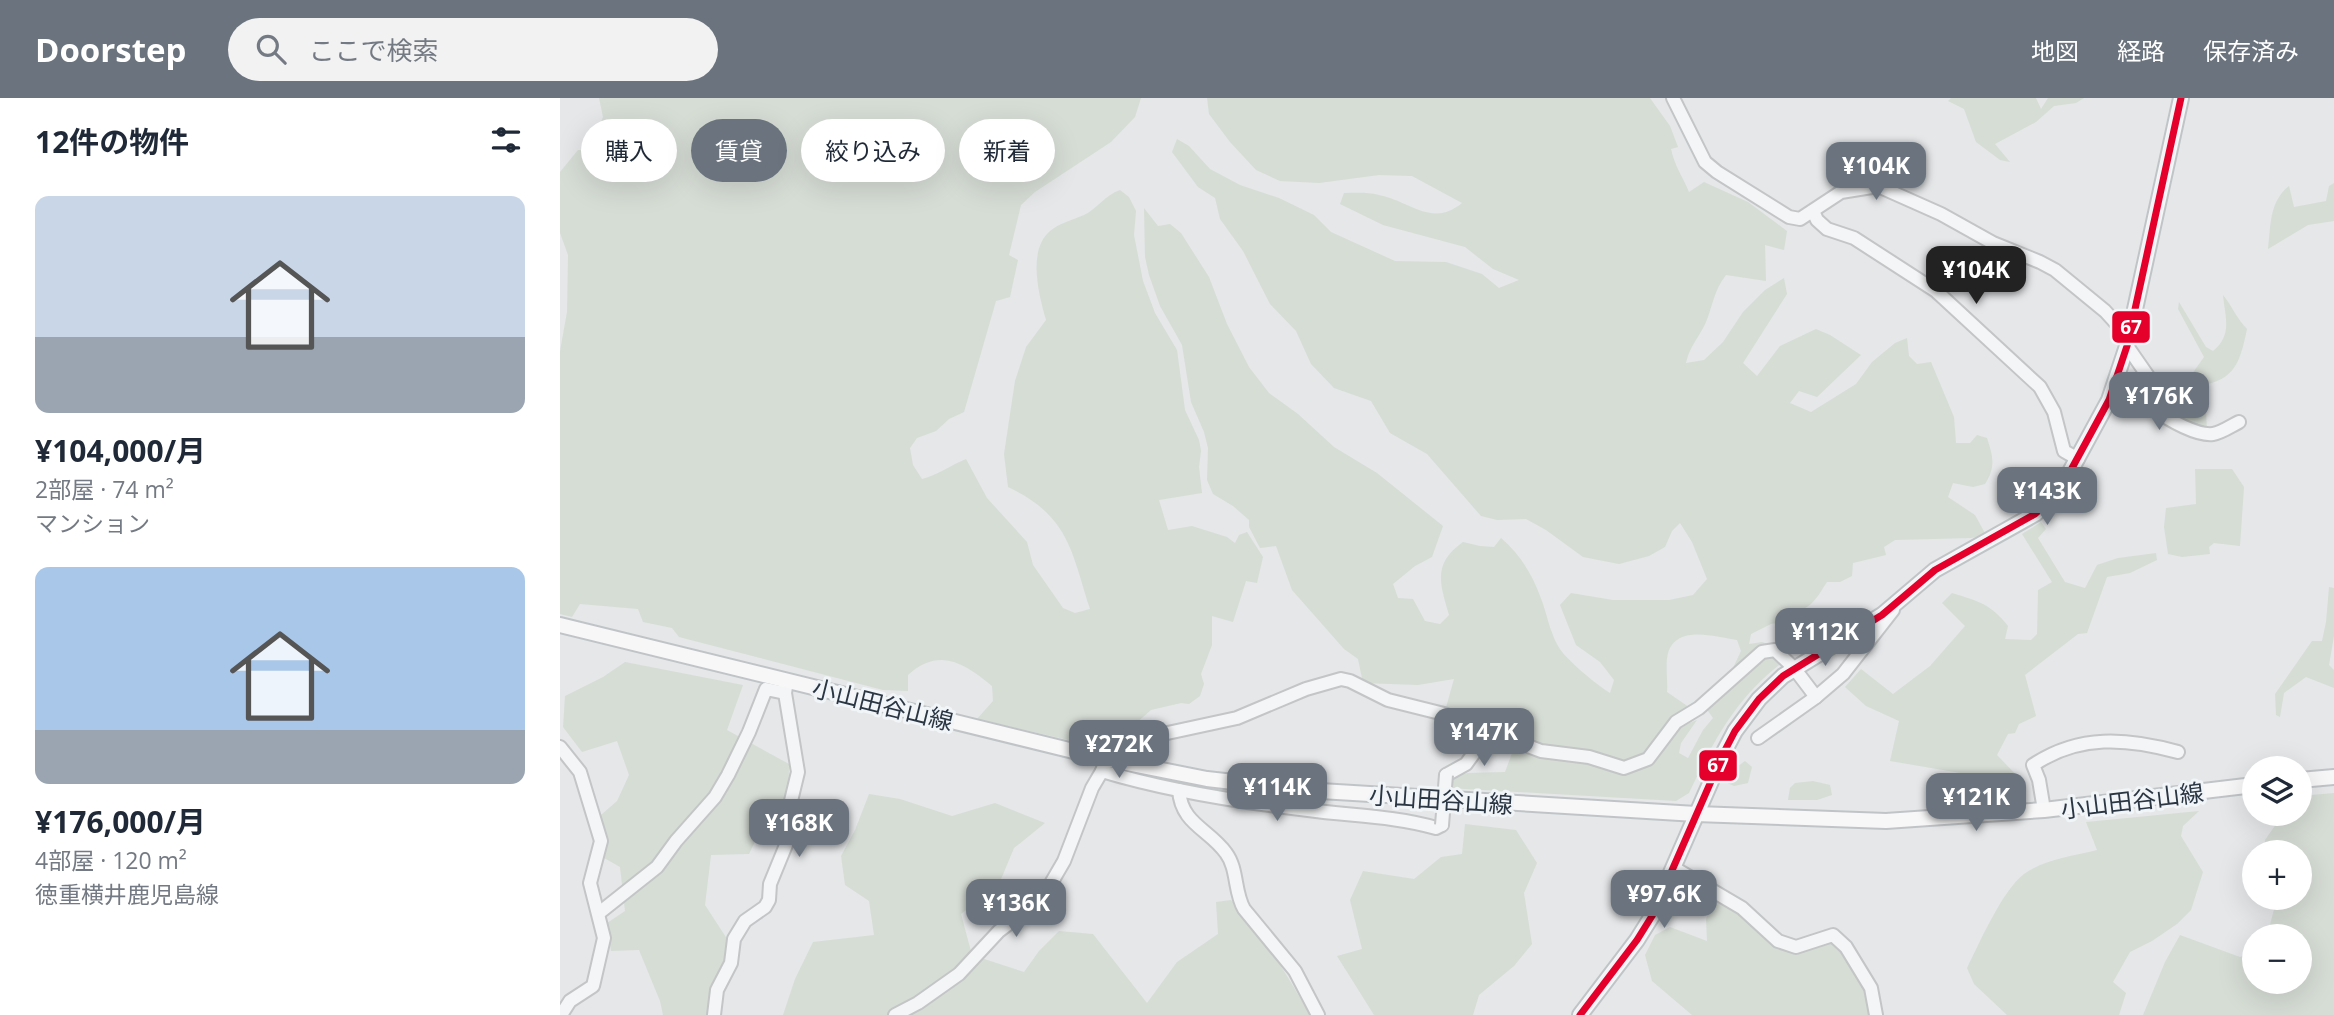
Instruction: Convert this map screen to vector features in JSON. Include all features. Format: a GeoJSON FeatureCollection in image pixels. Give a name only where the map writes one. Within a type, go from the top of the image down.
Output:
{"type":"FeatureCollection","features":[{"type":"Feature","properties":{"kind":"main road"},"geometry":{"type":"LineString","coordinates":[[1580,1015],[1637,940],[1661,900],[1723,754],[1735,731],[1759,699],[1794,668],[1898,604],[1935,570],[2045,506],[2059,492],[2109,400],[2127,346],[2181,98]]}},
{"type":"Feature","properties":{"kind":"main road","name":"小山田谷山線"},"geometry":{"type":"LineString","coordinates":[[562,629],[1104,765],[1304,790],[1696,814],[1886,821],[2044,810],[2242,786]]}},
{"type":"Feature","properties":{"kind":"main road"},"geometry":{"type":"LineString","coordinates":[[2312,779],[2334,777]]}},
{"type":"Feature","properties":{"kind":"street"},"geometry":{"type":"LineString","coordinates":[[1673,98],[1700,154],[1717,172],[1789,217],[1800,219],[1841,192],[1867,186],[1886,188],[1993,243],[2055,270],[2105,311],[2124,332],[2127,346],[2152,382],[2157,411],[2163,415],[2186,428],[2213,434],[2239,422]]}},
{"type":"Feature","properties":{"kind":"street"},"geometry":{"type":"LineString","coordinates":[[1813,211],[1817,220],[1827,229],[1854,238],[1936,291],[2040,387],[2054,412],[2064,451],[2078,458]]}},
{"type":"Feature","properties":{"kind":"street"},"geometry":{"type":"LineString","coordinates":[[1758,738],[1816,697],[1843,674],[1898,604]]}},
{"type":"Feature","properties":{"kind":"street"},"geometry":{"type":"LineString","coordinates":[[895,1015],[918,1003],[960,974],[999,932],[1046,892],[1064,862],[1092,788],[1112,745],[1237,718],[1306,689],[1341,679],[1388,700],[1426,708],[1541,751],[1589,757],[1614,766],[1630,767],[1648,759],[1676,722],[1699,708],[1762,652],[1776,650],[1816,697]]}},
{"type":"Feature","properties":{"kind":"street"},"geometry":{"type":"LineString","coordinates":[[598,913],[657,867],[715,797],[749,732],[766,689],[786,687],[798,772],[790,806],[791,822],[786,845],[770,884],[769,900],[765,907],[745,921],[734,939],[731,963],[717,990],[714,1015]]}},
{"type":"Feature","properties":{"kind":"street"},"geometry":{"type":"LineString","coordinates":[[1104,765],[1179,790],[1297,809],[1407,820],[1436,828],[1442,825],[1446,775],[1466,764],[1490,731]]}},
{"type":"Feature","properties":{"kind":"street"},"geometry":{"type":"LineString","coordinates":[[2044,810],[2039,780],[2033,765],[2042,759],[2096,741],[2145,743],[2178,752]]}},
{"type":"Feature","properties":{"kind":"street"},"geometry":{"type":"LineString","coordinates":[[560,747],[580,772],[601,841],[590,883],[604,938],[593,986],[570,1001],[561,1015]]}},
{"type":"Feature","properties":{"kind":"street"},"geometry":{"type":"LineString","coordinates":[[1179,790],[1189,819],[1227,853],[1238,899],[1295,971],[1318,1015]]}},
{"type":"Feature","properties":{"kind":"street"},"geometry":{"type":"LineString","coordinates":[[1674,868],[1742,908],[1779,941],[1796,947],[1833,935],[1846,947],[1871,988],[1876,1015]]}},
{"type":"Feature","properties":{"kind":"shaded area"},"geometry":{"type":"Polygon","coordinates":[[[599,98],[1141,98],[1135,117],[1111,142],[1055,179],[1055,119],[959,119],[959,182],[1050,182],[1021,205],[1009,255],[1018,260],[1010,297],[996,301],[964,412],[949,419],[936,431],[917,438],[910,448],[913,465],[922,479],[966,459],[987,498],[1027,542],[1033,565],[1063,608],[1075,613],[1090,609],[1065,537],[1044,510],[1008,487],[1004,454],[1015,381],[1026,347],[1046,320],[1037,274],[1037,261],[1043,240],[1054,228],[1084,215],[1115,192],[1120,190],[1129,197],[1136,211],[1134,235],[1143,281],[1155,313],[1177,350],[1185,410],[1199,440],[1201,451],[1199,467],[1202,493],[1159,500],[1168,530],[1192,526],[1227,537],[1235,543],[1239,535],[1247,532],[1263,557],[1257,583],[1246,581],[1233,622],[1212,616],[1212,645],[1201,674],[1204,684],[1200,696],[1189,704],[1181,703],[1151,710],[1107,749],[977,719],[993,701],[992,686],[951,661],[941,660],[919,666],[908,675],[908,691],[883,690],[679,637],[672,628],[643,622],[638,609],[580,604],[572,617],[560,614],[560,351],[567,312],[568,255],[560,233],[560,172],[578,150],[581,150],[581,182],[677,182],[677,119],[602,119],[599,98]]]}},
{"type":"Feature","properties":{"kind":"shaded area"},"geometry":{"type":"Polygon","coordinates":[[[1207,98],[1650,98],[1670,126],[1678,147],[1671,149],[1672,155],[1689,192],[1704,182],[1748,202],[1787,231],[1784,250],[1765,245],[1766,281],[1726,275],[1686,363],[1704,360],[1723,342],[1743,312],[1765,290],[1784,278],[1787,294],[1743,363],[1757,376],[1780,346],[1816,329],[1861,355],[1817,397],[1799,391],[1790,403],[1811,412],[1856,384],[1872,362],[1895,343],[1907,338],[1909,356],[1917,364],[1931,362],[1954,417],[1956,443],[1970,443],[1977,435],[1987,438],[1992,461],[1991,472],[1985,484],[1973,487],[1953,483],[1948,497],[1975,515],[1986,535],[1971,538],[1895,540],[1884,547],[1886,555],[1853,563],[1852,576],[1840,582],[1827,582],[1809,606],[1791,612],[1786,621],[1771,624],[1751,634],[1749,644],[1762,642],[1771,645],[1726,683],[1741,651],[1737,640],[1688,635],[1673,644],[1667,657],[1667,692],[1696,712],[1672,734],[1697,720],[1681,743],[1679,753],[1688,758],[1703,730],[1713,718],[1706,708],[1758,659],[1769,654],[1783,662],[1766,676],[1739,706],[1707,755],[1689,793],[1676,801],[1448,788],[1449,776],[1505,772],[1515,745],[1445,711],[1454,679],[1418,685],[1363,683],[1358,659],[1344,649],[1292,590],[1276,546],[1260,548],[1249,527],[1249,520],[1213,494],[1207,480],[1208,448],[1191,402],[1182,345],[1160,306],[1149,275],[1145,257],[1144,208],[1158,226],[1170,224],[1181,233],[1209,277],[1227,324],[1249,367],[1269,393],[1298,414],[1334,447],[1377,473],[1443,526],[1432,557],[1415,566],[1393,584],[1398,598],[1413,599],[1425,621],[1440,624],[1449,615],[1441,575],[1446,558],[1453,550],[1463,542],[1494,547],[1501,538],[1514,550],[1529,572],[1558,646],[1567,658],[1610,693],[1614,680],[1600,662],[1576,645],[1560,605],[1571,593],[1613,600],[1669,600],[1693,595],[1707,579],[1692,542],[1680,523],[1672,531],[1665,547],[1649,556],[1619,564],[1583,557],[1526,519],[1497,520],[1481,516],[1427,454],[1390,433],[1371,401],[1334,388],[1311,364],[1296,331],[1270,304],[1243,251],[1220,219],[1215,198],[1198,187],[1172,152],[1177,139],[1189,146],[1210,169],[1240,185],[1279,198],[1314,215],[1331,232],[1395,261],[1446,262],[1482,274],[1499,288],[1519,280],[1493,269],[1465,247],[1383,225],[1340,204],[1344,193],[1379,195],[1431,213],[1451,210],[1462,203],[1412,176],[1379,175],[1319,183],[1280,181],[1256,170],[1230,142],[1209,114],[1207,98]]]}},
{"type":"Feature","properties":{"kind":"shaded area"},"geometry":{"type":"Polygon","coordinates":[[[1951,98],[2036,98],[2041,109],[2048,98],[2084,98],[2076,103],[2054,106],[2036,122],[1995,144],[2010,162],[2000,160],[1976,142],[1964,109],[1948,101],[1951,98]]]}},
{"type":"Feature","properties":{"kind":"shaded area"},"geometry":{"type":"Polygon","coordinates":[[[2334,183],[2334,221],[2308,225],[2268,249],[2272,214],[2282,192],[2289,186],[2294,207],[2326,201],[2329,186],[2334,183]]]}},
{"type":"Feature","properties":{"kind":"shaded area"},"geometry":{"type":"Polygon","coordinates":[[[2223,295],[2247,329],[2240,357],[2232,371],[2218,381],[2208,384],[2205,396],[2207,429],[2202,429],[2183,420],[2194,384],[2192,374],[2204,357],[2178,309],[2179,302],[2206,347],[2213,351],[2225,332],[2223,295]]]}},
{"type":"Feature","properties":{"kind":"shaded area"},"geometry":{"type":"Polygon","coordinates":[[[2195,469],[2232,469],[2244,487],[2240,546],[2214,543],[2209,547],[2210,554],[2182,557],[2168,554],[2164,527],[2166,508],[2196,504],[2195,469]]]}},
{"type":"Feature","properties":{"kind":"shaded area"},"geometry":{"type":"Polygon","coordinates":[[[2041,522],[2046,529],[2038,538],[2065,582],[2085,588],[2097,565],[2118,558],[2156,553],[2157,560],[2130,573],[2107,577],[2087,633],[2078,634],[2025,675],[2036,716],[2019,724],[2015,733],[2008,734],[1997,755],[2025,784],[1890,761],[1899,721],[1866,706],[1845,687],[1861,669],[1893,694],[1930,666],[1965,626],[1942,603],[1952,593],[1977,601],[1996,613],[2008,626],[2005,639],[2031,640],[2037,634],[2038,590],[2052,582],[2022,534],[2041,522]]]}},
{"type":"Feature","properties":{"kind":"shaded area"},"geometry":{"type":"Polygon","coordinates":[[[2329,587],[2334,588],[2334,636],[2329,665],[2334,670],[2334,688],[2306,677],[2284,693],[2280,717],[2276,715],[2275,694],[2312,641],[2322,641],[2329,587]]]}},
{"type":"Feature","properties":{"kind":"shaded area"},"geometry":{"type":"Polygon","coordinates":[[[625,662],[743,685],[727,730],[789,764],[788,833],[759,833],[749,854],[711,855],[705,905],[733,948],[716,1015],[663,1015],[639,950],[611,951],[607,923],[625,911],[620,867],[599,855],[594,821],[617,801],[629,775],[617,741],[582,752],[563,727],[565,696],[603,677],[625,662]]]}},
{"type":"Feature","properties":{"kind":"shaded area"},"geometry":{"type":"Polygon","coordinates":[[[1745,761],[1752,767],[1748,783],[1734,786],[1725,782],[1726,775],[1745,761]]]}},
{"type":"Feature","properties":{"kind":"shaded area"},"geometry":{"type":"Polygon","coordinates":[[[1813,781],[1830,785],[1832,795],[1817,800],[1788,800],[1790,788],[1795,783],[1813,781]]]}},
{"type":"Feature","properties":{"kind":"shaded area"},"geometry":{"type":"Polygon","coordinates":[[[2334,793],[2334,1015],[2143,1015],[2165,962],[2180,935],[2242,956],[2242,994],[2312,994],[2312,924],[2270,924],[2274,910],[2312,910],[2312,840],[2265,840],[2275,826],[2312,826],[2312,795],[2334,793]]]}},
{"type":"Feature","properties":{"kind":"shaded area"},"geometry":{"type":"Polygon","coordinates":[[[869,794],[900,799],[952,816],[995,803],[1045,823],[1014,848],[999,884],[961,914],[972,955],[1024,972],[1039,951],[1059,931],[1093,934],[1147,1003],[1177,962],[1218,934],[1216,902],[1231,900],[1264,941],[1310,1015],[783,1015],[795,979],[813,942],[874,935],[869,901],[845,885],[841,856],[869,794]]]}},
{"type":"Feature","properties":{"kind":"shaded area"},"geometry":{"type":"Polygon","coordinates":[[[2199,811],[2183,826],[2181,836],[2203,872],[2191,910],[2177,924],[2130,952],[2113,982],[2126,993],[2119,1015],[2007,1015],[1974,984],[1967,968],[1992,918],[2016,882],[2024,874],[2041,865],[2097,850],[2086,822],[2199,811]]]}},
{"type":"Feature","properties":{"kind":"shaded area"},"geometry":{"type":"Polygon","coordinates":[[[1465,824],[1516,830],[1537,863],[1524,893],[1532,944],[1514,966],[1479,995],[1473,1015],[1374,1015],[1337,956],[1362,949],[1350,900],[1363,871],[1414,879],[1441,857],[1462,854],[1465,824]]]}},
{"type":"Feature","properties":{"kind":"shaded area"},"geometry":{"type":"Polygon","coordinates":[[[1713,902],[1736,909],[1779,948],[1794,952],[1823,943],[1837,944],[1867,991],[1871,1015],[1692,1015],[1652,981],[1645,955],[1655,935],[1670,927],[1707,941],[1706,919],[1713,902]]]}},
{"type":"Feature","properties":{"kind":"transit line","name":"67"},"geometry":{"type":"LineString","coordinates":[[1580,1015],[1652,916],[1723,754],[1735,731],[1759,699],[1783,676],[1882,615],[1935,570],[2035,514],[2059,492],[2109,400],[2127,346],[2181,98]]}}]}
